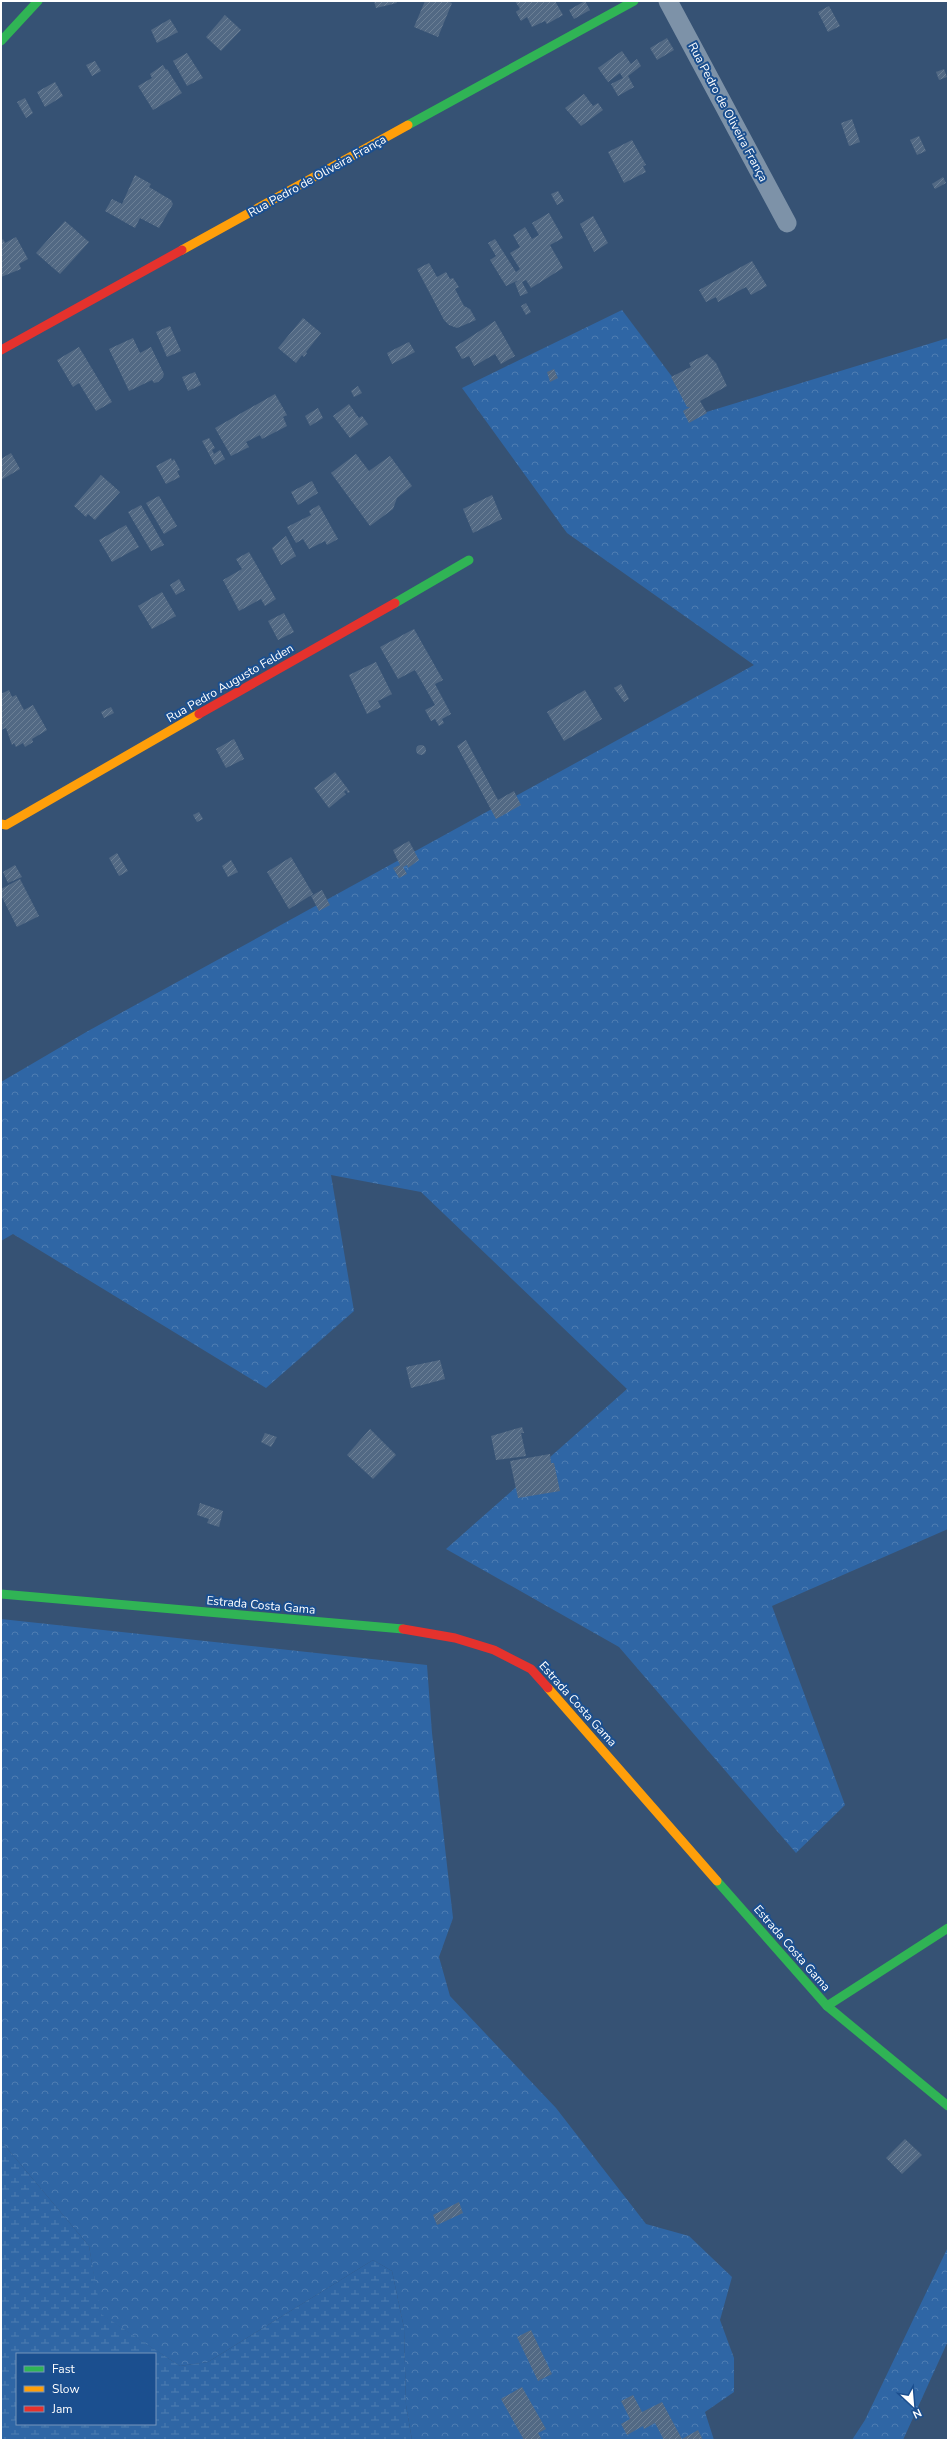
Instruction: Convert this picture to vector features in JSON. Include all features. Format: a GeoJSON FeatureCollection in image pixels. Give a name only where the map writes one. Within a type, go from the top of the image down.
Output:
{"type":"FeatureCollection","features":[{"type":"Feature","properties":{"kind":"street"},"geometry":{"type":"LineString","coordinates":[[1,41],[38,1]]}},
{"type":"Feature","properties":{"kind":"street","name":"Rua Pedro de Oliveira França"},"geometry":{"type":"LineString","coordinates":[[1,350],[634,1]]}},
{"type":"Feature","properties":{"kind":"street","name":"Rua Pedro de Oliveira França"},"geometry":{"type":"LineString","coordinates":[[668,1],[787,223]]}},
{"type":"Feature","properties":{"kind":"street","name":"Rua Pedro Augusto Felden"},"geometry":{"type":"LineString","coordinates":[[1,824],[6,825],[469,560]]}},
{"type":"Feature","properties":{"kind":"street","name":"Estrada Costa Gama"},"geometry":{"type":"LineString","coordinates":[[1,1594],[403,1629],[455,1638],[494,1650],[531,1669],[827,2006],[948,2106]]}},
{"type":"Feature","properties":{"kind":"street"},"geometry":{"type":"LineString","coordinates":[[827,2006],[948,1928]]}},
{"type":"Feature","properties":{"kind":"green space"},"geometry":{"type":"Polygon","coordinates":[[[622,310],[700,414],[948,338],[948,1529],[772,1606],[845,1805],[796,1853],[619,1647],[446,1549],[627,1389],[421,1192],[331,1175],[354,1311],[266,1388],[13,1234],[1,1241],[1,1082],[88,1031],[754,665],[567,533],[462,388],[622,310]]]}},
{"type":"Feature","properties":{"kind":"green space"},"geometry":{"type":"Polygon","coordinates":[[[1,1619],[427,1665],[432,1733],[453,1918],[439,1957],[450,1996],[556,2108],[646,2224],[689,2236],[732,2277],[720,2320],[734,2358],[734,2392],[705,2412],[714,2440],[412,2440],[406,2405],[404,2328],[392,2271],[373,2260],[208,2362],[180,2366],[100,2314],[89,2246],[1,2141],[1,1619]]]}},
{"type":"Feature","properties":{"kind":"green space"},"geometry":{"type":"Polygon","coordinates":[[[1,2141],[89,2246],[101,2314],[180,2366],[208,2362],[373,2260],[392,2271],[404,2328],[406,2405],[412,2440],[1,2440],[1,2141]]]}},
{"type":"Feature","properties":{"kind":"green space"},"geometry":{"type":"Polygon","coordinates":[[[948,2247],[948,2341],[903,2440],[852,2440],[865,2420],[948,2247]]]}},
{"type":"Feature","properties":{"kind":"building"},"geometry":{"type":"Polygon","coordinates":[[[374,1],[396,1],[397,3],[376,8],[374,1]]]}},
{"type":"Feature","properties":{"kind":"building"},"geometry":{"type":"Polygon","coordinates":[[[425,1],[446,1],[452,3],[438,37],[414,27],[425,1]]]}},
{"type":"Feature","properties":{"kind":"building"},"geometry":{"type":"Polygon","coordinates":[[[515,1],[555,1],[563,15],[547,24],[545,21],[532,27],[527,17],[521,21],[516,12],[520,9],[515,1]]]}},
{"type":"Feature","properties":{"kind":"building"},"geometry":{"type":"Polygon","coordinates":[[[585,1],[590,10],[574,19],[569,10],[585,1]]]}},
{"type":"Feature","properties":{"kind":"building"},"geometry":{"type":"Polygon","coordinates":[[[829,6],[840,26],[828,32],[818,12],[829,6]]]}},
{"type":"Feature","properties":{"kind":"building"},"geometry":{"type":"Polygon","coordinates":[[[225,15],[241,30],[221,51],[206,37],[225,15]]]}},
{"type":"Feature","properties":{"kind":"building"},"geometry":{"type":"Polygon","coordinates":[[[170,19],[178,32],[157,43],[151,30],[170,19]]]}},
{"type":"Feature","properties":{"kind":"building"},"geometry":{"type":"Polygon","coordinates":[[[667,38],[674,50],[657,60],[650,48],[667,38]]]}},
{"type":"Feature","properties":{"kind":"building"},"geometry":{"type":"Polygon","coordinates":[[[622,51],[631,64],[637,59],[641,66],[628,76],[634,87],[618,96],[611,84],[623,78],[620,73],[608,82],[598,68],[622,51]]]}},
{"type":"Feature","properties":{"kind":"building"},"geometry":{"type":"Polygon","coordinates":[[[187,53],[203,78],[187,86],[173,61],[187,53]]]}},
{"type":"Feature","properties":{"kind":"building"},"geometry":{"type":"Polygon","coordinates":[[[95,61],[101,71],[92,76],[86,65],[95,61]]]}},
{"type":"Feature","properties":{"kind":"building"},"geometry":{"type":"Polygon","coordinates":[[[163,65],[182,93],[153,110],[138,86],[152,78],[150,74],[163,65]]]}},
{"type":"Feature","properties":{"kind":"building"},"geometry":{"type":"Polygon","coordinates":[[[944,69],[947,77],[939,80],[936,72],[944,69]]]}},
{"type":"Feature","properties":{"kind":"building"},"geometry":{"type":"Polygon","coordinates":[[[55,82],[63,96],[45,107],[37,92],[55,82]]]}},
{"type":"Feature","properties":{"kind":"building"},"geometry":{"type":"Polygon","coordinates":[[[584,94],[593,106],[598,103],[603,110],[581,126],[565,108],[584,94]]]}},
{"type":"Feature","properties":{"kind":"building"},"geometry":{"type":"Polygon","coordinates":[[[25,98],[33,113],[26,118],[17,102],[25,98]]]}},
{"type":"Feature","properties":{"kind":"building"},"geometry":{"type":"Polygon","coordinates":[[[852,119],[860,142],[849,146],[841,123],[852,119]]]}},
{"type":"Feature","properties":{"kind":"building"},"geometry":{"type":"Polygon","coordinates":[[[919,136],[926,151],[917,155],[910,140],[919,136]]]}},
{"type":"Feature","properties":{"kind":"building"},"geometry":{"type":"Polygon","coordinates":[[[632,140],[646,165],[643,166],[646,172],[624,183],[608,152],[632,140]]]}},
{"type":"Feature","properties":{"kind":"building"},"geometry":{"type":"Polygon","coordinates":[[[135,175],[151,184],[149,187],[171,200],[173,204],[159,228],[140,218],[135,228],[105,211],[112,199],[122,204],[135,175]]]}},
{"type":"Feature","properties":{"kind":"building"},"geometry":{"type":"Polygon","coordinates":[[[943,177],[946,183],[935,189],[932,184],[943,177]]]}},
{"type":"Feature","properties":{"kind":"building"},"geometry":{"type":"Polygon","coordinates":[[[558,191],[564,201],[557,205],[551,194],[558,191]]]}},
{"type":"Feature","properties":{"kind":"building"},"geometry":{"type":"Polygon","coordinates":[[[549,213],[563,238],[550,245],[563,268],[531,288],[526,280],[522,282],[528,293],[520,296],[515,283],[519,280],[506,286],[490,260],[496,256],[488,243],[495,239],[516,272],[520,269],[510,253],[520,247],[513,235],[525,227],[532,239],[539,235],[532,223],[549,213]]]}},
{"type":"Feature","properties":{"kind":"building"},"geometry":{"type":"Polygon","coordinates":[[[593,216],[608,243],[594,252],[580,224],[593,216]]]}},
{"type":"Feature","properties":{"kind":"building"},"geometry":{"type":"Polygon","coordinates":[[[65,221],[89,242],[60,274],[36,253],[65,221]]]}},
{"type":"Feature","properties":{"kind":"building"},"geometry":{"type":"Polygon","coordinates":[[[16,237],[28,259],[19,264],[21,269],[1,277],[1,241],[3,239],[5,243],[16,237]]]}},
{"type":"Feature","properties":{"kind":"building"},"geometry":{"type":"Polygon","coordinates":[[[752,261],[767,286],[751,295],[746,287],[718,302],[716,297],[706,302],[699,290],[752,261]]]}},
{"type":"Feature","properties":{"kind":"building"},"geometry":{"type":"Polygon","coordinates":[[[429,263],[437,277],[446,272],[450,279],[453,278],[459,287],[455,289],[464,306],[470,309],[476,320],[457,328],[449,325],[444,320],[417,269],[429,263]]]}},
{"type":"Feature","properties":{"kind":"building"},"geometry":{"type":"Polygon","coordinates":[[[526,303],[531,312],[526,315],[521,306],[526,303]]]}},
{"type":"Feature","properties":{"kind":"building"},"geometry":{"type":"Polygon","coordinates":[[[303,318],[321,333],[306,352],[307,353],[304,357],[302,355],[296,363],[278,348],[303,318]]]}},
{"type":"Feature","properties":{"kind":"building"},"geometry":{"type":"Polygon","coordinates":[[[495,321],[515,356],[501,364],[495,354],[474,366],[469,356],[462,359],[455,347],[495,321]]]}},
{"type":"Feature","properties":{"kind":"building"},"geometry":{"type":"Polygon","coordinates":[[[170,326],[181,351],[167,357],[156,332],[170,326]]]}},
{"type":"Feature","properties":{"kind":"building"},"geometry":{"type":"Polygon","coordinates":[[[133,338],[140,353],[151,347],[164,374],[158,382],[154,383],[152,380],[129,391],[109,349],[133,338]]]}},
{"type":"Feature","properties":{"kind":"building"},"geometry":{"type":"Polygon","coordinates":[[[409,342],[415,352],[392,364],[387,353],[409,342]]]}},
{"type":"Feature","properties":{"kind":"building"},"geometry":{"type":"Polygon","coordinates":[[[79,347],[112,402],[96,411],[79,383],[73,387],[57,360],[79,347]]]}},
{"type":"Feature","properties":{"kind":"building"},"geometry":{"type":"Polygon","coordinates":[[[707,354],[716,363],[727,386],[700,401],[707,413],[689,423],[683,411],[690,407],[687,407],[671,377],[691,367],[689,363],[707,354]]]}},
{"type":"Feature","properties":{"kind":"building"},"geometry":{"type":"Polygon","coordinates":[[[554,369],[558,378],[550,382],[547,372],[554,369]]]}},
{"type":"Feature","properties":{"kind":"building"},"geometry":{"type":"Polygon","coordinates":[[[195,372],[201,385],[188,391],[182,377],[195,372]]]}},
{"type":"Feature","properties":{"kind":"building"},"geometry":{"type":"Polygon","coordinates":[[[358,386],[362,393],[354,397],[351,391],[358,386]]]}},
{"type":"Feature","properties":{"kind":"building"},"geometry":{"type":"Polygon","coordinates":[[[275,394],[287,415],[283,417],[287,426],[262,439],[260,435],[246,442],[249,447],[231,456],[215,428],[275,394]]]}},
{"type":"Feature","properties":{"kind":"building"},"geometry":{"type":"Polygon","coordinates":[[[349,404],[359,418],[362,416],[368,424],[350,438],[333,416],[349,404]]]}},
{"type":"Feature","properties":{"kind":"building"},"geometry":{"type":"Polygon","coordinates":[[[318,408],[323,418],[310,426],[305,416],[318,408]]]}},
{"type":"Feature","properties":{"kind":"building"},"geometry":{"type":"Polygon","coordinates":[[[209,438],[215,448],[212,450],[214,454],[220,450],[225,459],[215,465],[202,441],[209,438]]]}},
{"type":"Feature","properties":{"kind":"building"},"geometry":{"type":"Polygon","coordinates":[[[11,453],[20,469],[1,480],[1,459],[11,453]]]}},
{"type":"Feature","properties":{"kind":"building"},"geometry":{"type":"Polygon","coordinates":[[[356,454],[369,471],[390,456],[412,486],[397,498],[393,509],[370,526],[331,473],[356,454]]]}},
{"type":"Feature","properties":{"kind":"building"},"geometry":{"type":"Polygon","coordinates":[[[171,458],[172,461],[174,459],[180,470],[177,471],[180,477],[166,484],[156,466],[171,458]]]}},
{"type":"Feature","properties":{"kind":"building"},"geometry":{"type":"Polygon","coordinates":[[[101,475],[120,492],[95,520],[88,514],[86,517],[74,506],[101,475]]]}},
{"type":"Feature","properties":{"kind":"building"},"geometry":{"type":"Polygon","coordinates":[[[312,481],[318,493],[298,505],[291,492],[312,481]]]}},
{"type":"Feature","properties":{"kind":"building"},"geometry":{"type":"Polygon","coordinates":[[[492,495],[502,519],[473,533],[463,509],[492,495]]]}},
{"type":"Feature","properties":{"kind":"building"},"geometry":{"type":"Polygon","coordinates":[[[159,496],[177,526],[164,534],[146,503],[159,496]]]}},
{"type":"Feature","properties":{"kind":"building"},"geometry":{"type":"Polygon","coordinates":[[[141,505],[164,545],[151,551],[128,512],[141,505]]]}},
{"type":"Feature","properties":{"kind":"building"},"geometry":{"type":"Polygon","coordinates":[[[319,505],[338,539],[327,545],[325,541],[309,549],[303,539],[296,543],[287,527],[311,515],[309,511],[319,505]]]}},
{"type":"Feature","properties":{"kind":"building"},"geometry":{"type":"Polygon","coordinates":[[[126,525],[139,547],[112,562],[99,540],[126,525]]]}},
{"type":"Feature","properties":{"kind":"building"},"geometry":{"type":"Polygon","coordinates":[[[286,536],[296,556],[281,565],[272,548],[286,536]]]}},
{"type":"Feature","properties":{"kind":"building"},"geometry":{"type":"Polygon","coordinates":[[[249,552],[276,599],[265,606],[261,599],[239,611],[223,580],[242,569],[236,559],[249,552]]]}},
{"type":"Feature","properties":{"kind":"building"},"geometry":{"type":"Polygon","coordinates":[[[179,579],[185,590],[176,595],[170,585],[179,579]]]}},
{"type":"Feature","properties":{"kind":"building"},"geometry":{"type":"Polygon","coordinates":[[[162,592],[176,616],[152,629],[138,606],[162,592]]]}},
{"type":"Feature","properties":{"kind":"building"},"geometry":{"type":"Polygon","coordinates":[[[284,613],[294,632],[278,640],[268,621],[284,613]]]}},
{"type":"Feature","properties":{"kind":"building"},"geometry":{"type":"Polygon","coordinates":[[[414,629],[443,680],[435,684],[451,714],[442,719],[444,723],[439,726],[435,719],[431,721],[425,710],[435,705],[415,670],[398,679],[380,647],[414,629]]]}},
{"type":"Feature","properties":{"kind":"building"},"geometry":{"type":"Polygon","coordinates":[[[376,662],[392,694],[378,701],[381,707],[367,714],[349,675],[376,662]]]}},
{"type":"Feature","properties":{"kind":"building"},"geometry":{"type":"Polygon","coordinates":[[[621,684],[629,699],[624,702],[614,688],[621,684]]]}},
{"type":"Feature","properties":{"kind":"building"},"geometry":{"type":"Polygon","coordinates":[[[9,690],[12,697],[16,695],[24,710],[33,705],[47,730],[32,739],[33,742],[25,747],[23,743],[16,747],[14,743],[12,745],[6,728],[1,730],[1,694],[9,690]]]}},
{"type":"Feature","properties":{"kind":"building"},"geometry":{"type":"Polygon","coordinates":[[[585,690],[602,719],[564,741],[547,712],[585,690]]]}},
{"type":"Feature","properties":{"kind":"building"},"geometry":{"type":"Polygon","coordinates":[[[111,707],[114,713],[104,718],[101,712],[111,707]]]}},
{"type":"Feature","properties":{"kind":"building"},"geometry":{"type":"Polygon","coordinates":[[[234,739],[244,759],[226,768],[216,749],[234,739]]]}},
{"type":"Feature","properties":{"kind":"building"},"geometry":{"type":"Polygon","coordinates":[[[466,740],[498,800],[514,791],[521,805],[496,819],[457,746],[466,740]]]}},
{"type":"Feature","properties":{"kind":"building"},"geometry":{"type":"Polygon","coordinates":[[[419,745],[423,745],[425,746],[425,754],[419,755],[416,752],[416,748],[419,745]]]}},
{"type":"Feature","properties":{"kind":"building"},"geometry":{"type":"Polygon","coordinates":[[[335,772],[350,792],[348,793],[346,790],[344,792],[346,794],[329,808],[314,788],[335,772]]]}},
{"type":"Feature","properties":{"kind":"building"},"geometry":{"type":"Polygon","coordinates":[[[199,812],[203,819],[197,822],[193,815],[199,812]]]}},
{"type":"Feature","properties":{"kind":"building"},"geometry":{"type":"Polygon","coordinates":[[[409,841],[419,860],[408,868],[407,865],[403,867],[407,874],[399,878],[393,868],[400,865],[393,850],[409,841]]]}},
{"type":"Feature","properties":{"kind":"building"},"geometry":{"type":"Polygon","coordinates":[[[117,853],[128,871],[119,876],[109,858],[117,853]]]}},
{"type":"Feature","properties":{"kind":"building"},"geometry":{"type":"Polygon","coordinates":[[[291,857],[313,894],[289,909],[267,872],[291,857]]]}},
{"type":"Feature","properties":{"kind":"building"},"geometry":{"type":"Polygon","coordinates":[[[231,860],[238,872],[228,877],[222,866],[231,860]]]}},
{"type":"Feature","properties":{"kind":"building"},"geometry":{"type":"Polygon","coordinates":[[[15,865],[22,877],[8,883],[3,872],[15,865]]]}},
{"type":"Feature","properties":{"kind":"building"},"geometry":{"type":"Polygon","coordinates":[[[20,879],[39,916],[17,927],[1,895],[1,889],[20,879]]]}},
{"type":"Feature","properties":{"kind":"building"},"geometry":{"type":"Polygon","coordinates":[[[322,890],[330,905],[319,911],[311,896],[322,890]]]}},
{"type":"Feature","properties":{"kind":"building"},"geometry":{"type":"Polygon","coordinates":[[[440,1360],[445,1379],[411,1388],[406,1367],[440,1360]]]}},
{"type":"Feature","properties":{"kind":"building"},"geometry":{"type":"Polygon","coordinates":[[[522,1427],[524,1433],[521,1433],[526,1456],[496,1460],[491,1436],[522,1427]]]}},
{"type":"Feature","properties":{"kind":"building"},"geometry":{"type":"Polygon","coordinates":[[[370,1429],[396,1455],[373,1479],[347,1455],[370,1429]]]}},
{"type":"Feature","properties":{"kind":"building"},"geometry":{"type":"Polygon","coordinates":[[[265,1433],[277,1437],[271,1447],[261,1442],[265,1433]]]}},
{"type":"Feature","properties":{"kind":"building"},"geometry":{"type":"Polygon","coordinates":[[[550,1454],[551,1463],[554,1463],[560,1491],[518,1498],[510,1461],[550,1454]]]}},
{"type":"Feature","properties":{"kind":"building"},"geometry":{"type":"Polygon","coordinates":[[[200,1503],[223,1511],[219,1527],[207,1523],[209,1519],[197,1515],[200,1503]]]}},
{"type":"Feature","properties":{"kind":"building"},"geometry":{"type":"Polygon","coordinates":[[[905,2139],[922,2155],[902,2174],[886,2158],[905,2139]]]}},
{"type":"Feature","properties":{"kind":"building"},"geometry":{"type":"Polygon","coordinates":[[[459,2202],[463,2213],[437,2225],[433,2215],[459,2202]]]}},
{"type":"Feature","properties":{"kind":"building"},"geometry":{"type":"Polygon","coordinates":[[[531,2330],[552,2374],[538,2381],[517,2337],[531,2330]]]}},
{"type":"Feature","properties":{"kind":"building"},"geometry":{"type":"Polygon","coordinates":[[[522,2387],[546,2429],[538,2433],[542,2440],[524,2440],[501,2399],[522,2387]]]}},
{"type":"Feature","properties":{"kind":"building"},"geometry":{"type":"Polygon","coordinates":[[[633,2395],[642,2412],[662,2402],[682,2439],[698,2430],[703,2440],[664,2440],[655,2423],[644,2429],[643,2426],[627,2435],[621,2424],[630,2419],[621,2401],[633,2395]]]}},
{"type":"Feature","properties":{"kind":"traffic: fast"},"geometry":{"type":"LineString","coordinates":[[1,41],[38,1]]}},
{"type":"Feature","properties":{"kind":"traffic: fast"},"geometry":{"type":"LineString","coordinates":[[408,125],[634,1]]}},
{"type":"Feature","properties":{"kind":"traffic: fast"},"geometry":{"type":"LineString","coordinates":[[395,603],[469,560]]}},
{"type":"Feature","properties":{"kind":"traffic: fast"},"geometry":{"type":"LineString","coordinates":[[1,1594],[403,1629]]}},
{"type":"Feature","properties":{"kind":"traffic: fast"},"geometry":{"type":"LineString","coordinates":[[717,1881],[827,2006],[948,2106]]}},
{"type":"Feature","properties":{"kind":"traffic: fast"},"geometry":{"type":"LineString","coordinates":[[827,2006],[948,1928]]}},
{"type":"Feature","properties":{"kind":"traffic: slow"},"geometry":{"type":"LineString","coordinates":[[182,250],[408,125]]}},
{"type":"Feature","properties":{"kind":"traffic: slow"},"geometry":{"type":"LineString","coordinates":[[1,824],[6,825],[199,714]]}},
{"type":"Feature","properties":{"kind":"traffic: slow"},"geometry":{"type":"LineString","coordinates":[[548,1688],[717,1881]]}},
{"type":"Feature","properties":{"kind":"traffic: jam"},"geometry":{"type":"LineString","coordinates":[[1,350],[182,250]]}},
{"type":"Feature","properties":{"kind":"traffic: jam"},"geometry":{"type":"LineString","coordinates":[[199,714],[395,603]]}},
{"type":"Feature","properties":{"kind":"traffic: jam"},"geometry":{"type":"LineString","coordinates":[[403,1629],[455,1638],[494,1650],[531,1669],[548,1688]]}}]}
